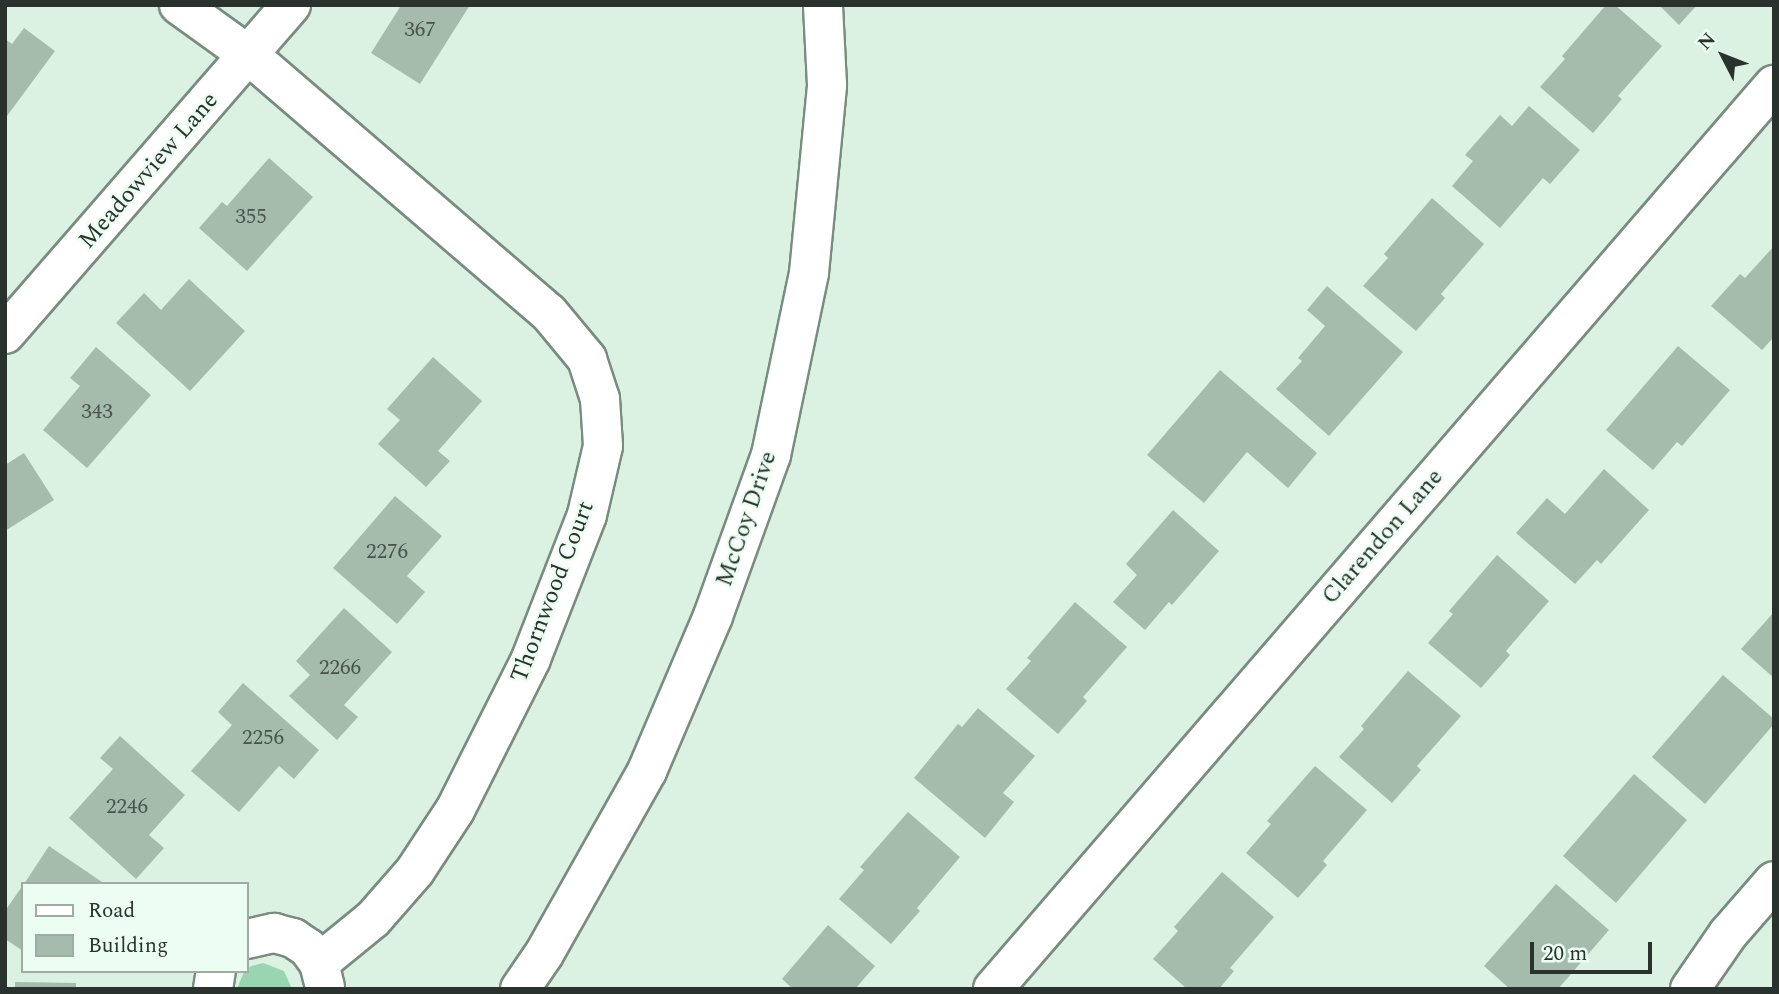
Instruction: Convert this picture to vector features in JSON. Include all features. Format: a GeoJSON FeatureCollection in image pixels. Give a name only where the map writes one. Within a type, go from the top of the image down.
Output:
{"type":"FeatureCollection","features":[{"type":"Feature","properties":{"kind":"street","name":"Thornwood Court"},"geometry":{"type":"LineString","coordinates":[[179,5],[250,56],[549,313],[587,359],[600,399],[603,446],[587,515],[530,659],[455,810],[415,871],[322,976],[308,948],[293,938],[274,933],[248,939]]}},
{"type":"Feature","properties":{"kind":"street","name":"Meadowview Lane"},"geometry":{"type":"LineString","coordinates":[[5,334],[250,56],[291,5]]}},
{"type":"Feature","properties":{"kind":"street","name":"McCoy Drive"},"geometry":{"type":"LineString","coordinates":[[520,989],[544,954],[647,771],[713,616],[771,455],[809,274],[827,85],[823,5]]}},
{"type":"Feature","properties":{"kind":"street","name":"Clarendon Lane"},"geometry":{"type":"LineString","coordinates":[[993,989],[1774,86]]}},
{"type":"Feature","properties":{"kind":"street"},"geometry":{"type":"LineString","coordinates":[[1690,989],[1728,934],[1774,881]]}},
{"type":"Feature","properties":{"kind":"green space"},"geometry":{"type":"Polygon","coordinates":[[[263,963],[284,971],[292,989],[237,989],[243,974],[248,973],[251,966],[263,963]]]}},
{"type":"Feature","properties":{"kind":"building"},"geometry":{"type":"Polygon","coordinates":[[[397,5],[470,5],[420,84],[371,53],[400,7],[397,5]]]}},
{"type":"Feature","properties":{"kind":"building"},"geometry":{"type":"Polygon","coordinates":[[[1606,5],[1615,5],[1662,46],[1618,96],[1622,99],[1593,133],[1540,87],[1565,59],[1562,56],[1606,5]]]}},
{"type":"Feature","properties":{"kind":"building"},"geometry":{"type":"Polygon","coordinates":[[[1659,5],[1697,5],[1679,25],[1659,5]]]}},
{"type":"Feature","properties":{"kind":"building"},"geometry":{"type":"Polygon","coordinates":[[[24,28],[55,51],[7,116],[5,39],[12,44],[24,28]]]}},
{"type":"Feature","properties":{"kind":"building"},"geometry":{"type":"Polygon","coordinates":[[[1529,106],[1580,150],[1550,184],[1543,178],[1500,228],[1452,186],[1473,161],[1465,155],[1500,115],[1512,126],[1529,106]]]}},
{"type":"Feature","properties":{"kind":"building"},"geometry":{"type":"Polygon","coordinates":[[[269,158],[313,197],[247,271],[199,228],[222,202],[227,206],[269,158]]]}},
{"type":"Feature","properties":{"kind":"building"},"geometry":{"type":"Polygon","coordinates":[[[1432,198],[1484,244],[1441,294],[1445,298],[1416,331],[1363,286],[1388,258],[1384,254],[1432,198]]]}},
{"type":"Feature","properties":{"kind":"building"},"geometry":{"type":"Polygon","coordinates":[[[1774,246],[1774,337],[1762,350],[1711,306],[1740,274],[1745,278],[1774,246]]]}},
{"type":"Feature","properties":{"kind":"building"},"geometry":{"type":"Polygon","coordinates":[[[189,279],[245,331],[190,391],[116,323],[144,293],[161,310],[189,279]]]}},
{"type":"Feature","properties":{"kind":"building"},"geometry":{"type":"Polygon","coordinates":[[[1327,286],[1403,352],[1329,436],[1276,389],[1302,361],[1298,358],[1325,326],[1307,310],[1327,286]]]}},
{"type":"Feature","properties":{"kind":"building"},"geometry":{"type":"Polygon","coordinates":[[[1678,346],[1730,390],[1682,446],[1677,442],[1653,470],[1606,430],[1678,346]]]}},
{"type":"Feature","properties":{"kind":"building"},"geometry":{"type":"Polygon","coordinates":[[[96,347],[151,395],[87,468],[43,430],[80,386],[70,378],[96,347]]]}},
{"type":"Feature","properties":{"kind":"building"},"geometry":{"type":"Polygon","coordinates":[[[433,357],[482,401],[438,451],[450,461],[426,487],[378,444],[400,420],[387,409],[433,357]]]}},
{"type":"Feature","properties":{"kind":"building"},"geometry":{"type":"Polygon","coordinates":[[[1220,370],[1317,453],[1288,488],[1247,452],[1204,503],[1147,455],[1220,370]]]}},
{"type":"Feature","properties":{"kind":"building"},"geometry":{"type":"Polygon","coordinates":[[[24,453],[54,500],[5,531],[5,465],[24,453]]]}},
{"type":"Feature","properties":{"kind":"building"},"geometry":{"type":"Polygon","coordinates":[[[1604,469],[1649,510],[1601,564],[1597,560],[1575,584],[1516,533],[1547,498],[1565,514],[1604,469]]]}},
{"type":"Feature","properties":{"kind":"building"},"geometry":{"type":"Polygon","coordinates":[[[395,496],[442,536],[407,576],[425,592],[397,624],[333,568],[395,496]]]}},
{"type":"Feature","properties":{"kind":"building"},"geometry":{"type":"Polygon","coordinates":[[[1173,510],[1219,551],[1172,605],[1169,602],[1145,630],[1113,602],[1137,575],[1126,564],[1173,510]]]}},
{"type":"Feature","properties":{"kind":"building"},"geometry":{"type":"Polygon","coordinates":[[[1497,555],[1549,601],[1506,651],[1510,655],[1481,688],[1428,643],[1453,614],[1449,611],[1497,555]]]}},
{"type":"Feature","properties":{"kind":"building"},"geometry":{"type":"Polygon","coordinates":[[[1075,602],[1127,647],[1083,697],[1087,701],[1058,734],[1006,689],[1031,661],[1027,658],[1075,602]]]}},
{"type":"Feature","properties":{"kind":"building"},"geometry":{"type":"Polygon","coordinates":[[[344,608],[392,652],[344,705],[358,717],[337,740],[289,696],[310,675],[296,661],[344,608]]]}},
{"type":"Feature","properties":{"kind":"building"},"geometry":{"type":"Polygon","coordinates":[[[1774,612],[1774,678],[1741,649],[1774,612]]]}},
{"type":"Feature","properties":{"kind":"building"},"geometry":{"type":"Polygon","coordinates":[[[1408,671],[1461,716],[1417,766],[1421,770],[1392,803],[1339,757],[1364,729],[1361,726],[1408,671]]]}},
{"type":"Feature","properties":{"kind":"building"},"geometry":{"type":"Polygon","coordinates":[[[1723,675],[1774,719],[1774,724],[1705,804],[1652,757],[1723,675]]]}},
{"type":"Feature","properties":{"kind":"building"},"geometry":{"type":"Polygon","coordinates":[[[243,683],[319,750],[294,779],[279,766],[239,812],[191,771],[232,725],[218,712],[243,683]]]}},
{"type":"Feature","properties":{"kind":"building"},"geometry":{"type":"Polygon","coordinates":[[[978,708],[1035,756],[1003,793],[1014,802],[985,838],[914,778],[958,724],[962,727],[978,708]]]}},
{"type":"Feature","properties":{"kind":"building"},"geometry":{"type":"Polygon","coordinates":[[[120,736],[185,795],[149,835],[164,848],[136,879],[69,818],[113,769],[100,758],[120,736]]]}},
{"type":"Feature","properties":{"kind":"building"},"geometry":{"type":"Polygon","coordinates":[[[1315,766],[1367,810],[1323,861],[1327,865],[1298,898],[1246,853],[1271,824],[1267,821],[1315,766]]]}},
{"type":"Feature","properties":{"kind":"building"},"geometry":{"type":"Polygon","coordinates":[[[1634,774],[1687,820],[1616,903],[1563,856],[1634,774]]]}},
{"type":"Feature","properties":{"kind":"building"},"geometry":{"type":"Polygon","coordinates":[[[908,812],[960,857],[917,908],[920,911],[891,944],[839,899],[864,870],[860,867],[908,812]]]}},
{"type":"Feature","properties":{"kind":"building"},"geometry":{"type":"Polygon","coordinates":[[[49,846],[102,882],[25,882],[49,846]]]}},
{"type":"Feature","properties":{"kind":"building"},"geometry":{"type":"Polygon","coordinates":[[[1222,872],[1274,917],[1230,968],[1234,971],[1219,989],[1187,989],[1153,959],[1178,931],[1174,927],[1222,872]]]}},
{"type":"Feature","properties":{"kind":"building"},"geometry":{"type":"Polygon","coordinates":[[[1556,884],[1609,930],[1558,989],[1510,989],[1484,966],[1556,884]]]}},
{"type":"Feature","properties":{"kind":"building"},"geometry":{"type":"Polygon","coordinates":[[[21,888],[21,950],[5,939],[5,911],[21,888]]]}},
{"type":"Feature","properties":{"kind":"building"},"geometry":{"type":"Polygon","coordinates":[[[828,925],[875,966],[855,989],[793,989],[782,979],[828,925]]]}},
{"type":"Feature","properties":{"kind":"building"},"geometry":{"type":"Polygon","coordinates":[[[15,982],[76,983],[76,989],[15,989],[15,982]]]}}]}
